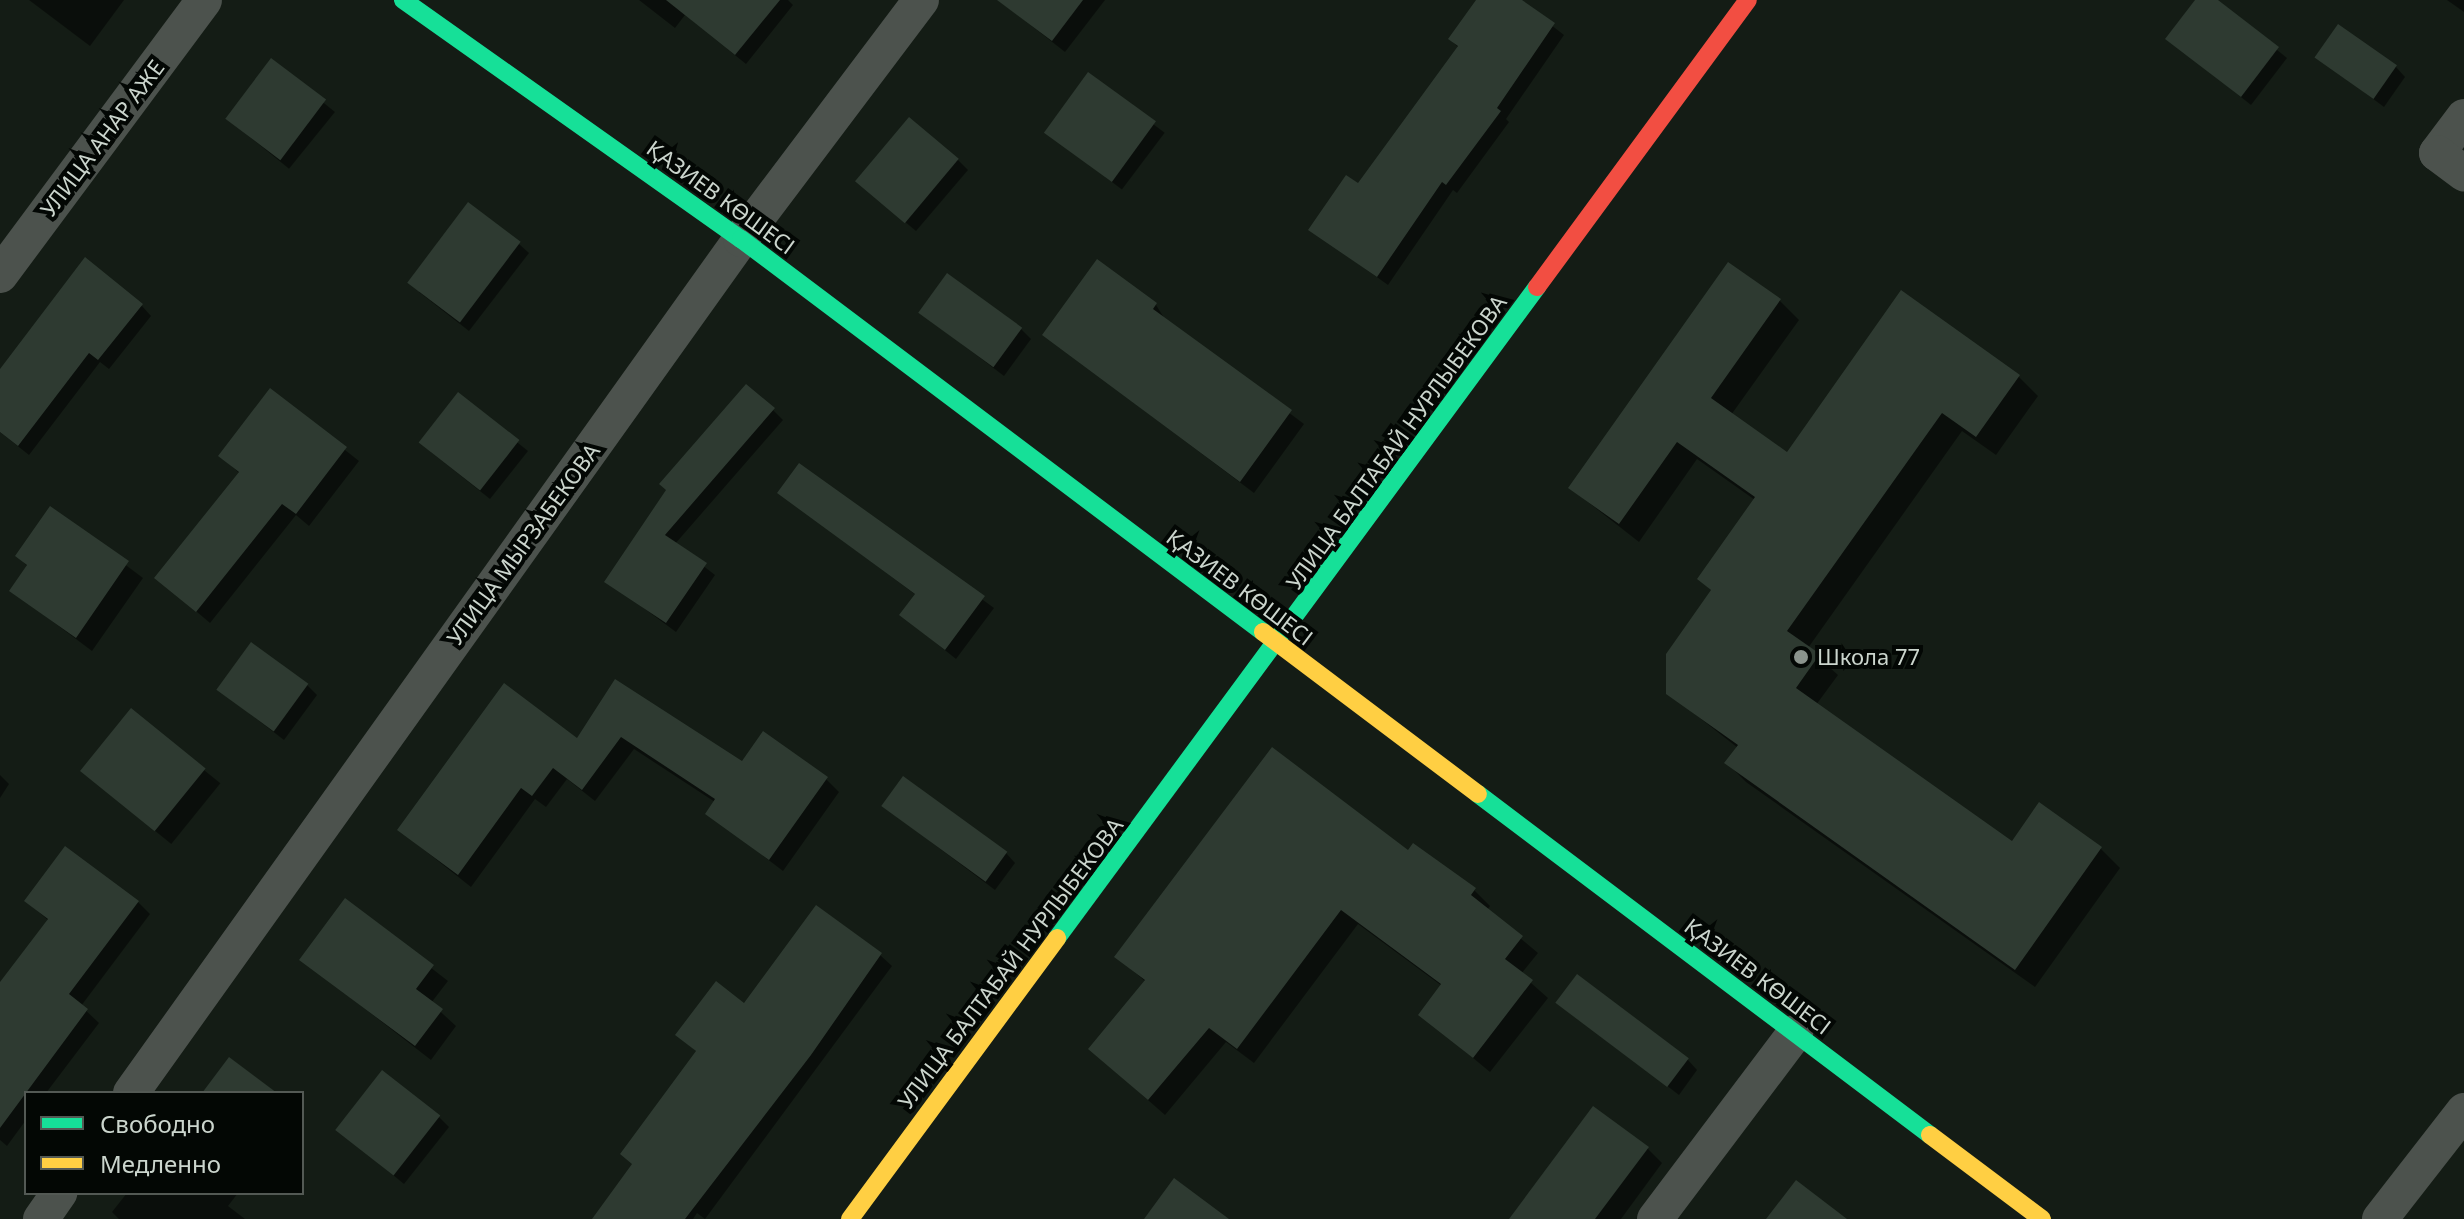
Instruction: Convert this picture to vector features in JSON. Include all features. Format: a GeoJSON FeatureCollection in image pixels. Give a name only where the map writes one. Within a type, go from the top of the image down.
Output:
{"type":"FeatureCollection","features":[{"type":"Feature","properties":{"kind":"street","name":"УЛИЦА АНАР АЖЕ"},"geometry":{"type":"LineString","coordinates":[[0,275],[204,0]]}},
{"type":"Feature","properties":{"kind":"street","name":"ҚАЗИЕВ КӨШЕСІ"},"geometry":{"type":"LineString","coordinates":[[403,0],[741,239],[2042,1219]]}},
{"type":"Feature","properties":{"kind":"street","name":"УЛИЦА МЫРЗАБЕКОВА"},"geometry":{"type":"LineString","coordinates":[[132,1091],[741,239],[921,0]]}},
{"type":"Feature","properties":{"kind":"street","name":"УЛИЦА БАЛТАБАЙ НУРЛЫБЕКОВА"},"geometry":{"type":"LineString","coordinates":[[850,1219],[1277,645],[1748,0]]}},
{"type":"Feature","properties":{"kind":"street"},"geometry":{"type":"LineString","coordinates":[[2464,117],[2437,153],[2464,173]]}},
{"type":"Feature","properties":{"kind":"street"},"geometry":{"type":"LineString","coordinates":[[1655,1219],[1795,1033]]}},
{"type":"Feature","properties":{"kind":"street"},"geometry":{"type":"LineString","coordinates":[[2380,1219],[2464,1111]]}},
{"type":"Feature","properties":{"kind":"street"},"geometry":{"type":"LineString","coordinates":[[41,1219],[58,1195]]}},
{"type":"Feature","properties":{"kind":"building"},"geometry":{"type":"Polygon","coordinates":[[[666,0],[780,0],[735,55],[666,0]]]}},
{"type":"Feature","properties":{"kind":"building"},"geometry":{"type":"Polygon","coordinates":[[[997,0],[1083,0],[1052,41],[997,0]]]}},
{"type":"Feature","properties":{"kind":"building"},"geometry":{"type":"Polygon","coordinates":[[[1476,0],[1522,0],[1555,23],[1497,108],[1501,111],[1446,185],[1442,182],[1377,277],[1308,230],[1346,175],[1358,183],[1458,46],[1448,39],[1476,0]]]}},
{"type":"Feature","properties":{"kind":"building"},"geometry":{"type":"Polygon","coordinates":[[[2195,0],[2218,0],[2279,47],[2241,97],[2165,39],[2195,0]]]}},
{"type":"Feature","properties":{"kind":"building"},"geometry":{"type":"Polygon","coordinates":[[[2338,24],[2397,65],[2373,99],[2314,58],[2338,24]]]}},
{"type":"Feature","properties":{"kind":"building"},"geometry":{"type":"Polygon","coordinates":[[[271,58],[326,100],[280,160],[225,119],[271,58]]]}},
{"type":"Feature","properties":{"kind":"building"},"geometry":{"type":"Polygon","coordinates":[[[1088,72],[1156,121],[1112,182],[1044,133],[1088,72]]]}},
{"type":"Feature","properties":{"kind":"building"},"geometry":{"type":"Polygon","coordinates":[[[909,117],[959,159],[905,223],[855,181],[909,117]]]}},
{"type":"Feature","properties":{"kind":"building"},"geometry":{"type":"Polygon","coordinates":[[[468,202],[521,242],[460,322],[407,283],[468,202]]]}},
{"type":"Feature","properties":{"kind":"building"},"geometry":{"type":"Polygon","coordinates":[[[85,257],[143,304],[98,360],[89,353],[18,446],[0,432],[0,369],[85,257]]]}},
{"type":"Feature","properties":{"kind":"building"},"geometry":{"type":"Polygon","coordinates":[[[1097,259],[1157,303],[1153,309],[1292,410],[1240,482],[1042,335],[1097,259]]]}},
{"type":"Feature","properties":{"kind":"building"},"geometry":{"type":"Polygon","coordinates":[[[1728,262],[1781,299],[1711,398],[1787,452],[1901,290],[2020,375],[1976,437],[1942,413],[1787,631],[1820,654],[1796,688],[2012,841],[2039,802],[2102,847],[2015,970],[1724,763],[1738,745],[1666,694],[1666,654],[1711,590],[1697,579],[1755,497],[1677,442],[1619,524],[1568,488],[1728,262]]]}},
{"type":"Feature","properties":{"kind":"building"},"geometry":{"type":"Polygon","coordinates":[[[947,273],[1022,328],[993,367],[918,313],[947,273]]]}},
{"type":"Feature","properties":{"kind":"building"},"geometry":{"type":"Polygon","coordinates":[[[746,384],[775,408],[665,535],[707,563],[666,623],[604,582],[666,490],[659,484],[746,384]]]}},
{"type":"Feature","properties":{"kind":"building"},"geometry":{"type":"Polygon","coordinates":[[[270,388],[347,447],[296,514],[282,504],[196,612],[154,578],[239,472],[218,456],[270,388]]]}},
{"type":"Feature","properties":{"kind":"building"},"geometry":{"type":"Polygon","coordinates":[[[458,392],[519,440],[480,490],[419,442],[458,392]]]}},
{"type":"Feature","properties":{"kind":"building"},"geometry":{"type":"Polygon","coordinates":[[[799,463],[985,596],[945,650],[899,615],[915,594],[777,493],[799,463]]]}},
{"type":"Feature","properties":{"kind":"building"},"geometry":{"type":"Polygon","coordinates":[[[50,506],[129,561],[76,638],[9,591],[27,565],[15,556],[50,506]]]}},
{"type":"Feature","properties":{"kind":"building"},"geometry":{"type":"Polygon","coordinates":[[[251,642],[308,684],[274,731],[216,690],[251,642]]]}},
{"type":"Feature","properties":{"kind":"building"},"geometry":{"type":"Polygon","coordinates":[[[615,679],[742,761],[763,731],[828,777],[769,860],[705,814],[715,799],[621,737],[582,790],[553,768],[532,796],[521,788],[458,875],[397,830],[504,683],[577,738],[615,679]]]}},
{"type":"Feature","properties":{"kind":"building"},"geometry":{"type":"Polygon","coordinates":[[[131,708],[206,768],[155,831],[80,771],[131,708]]]}},
{"type":"Feature","properties":{"kind":"building"},"geometry":{"type":"Polygon","coordinates":[[[1272,747],[1408,850],[1413,843],[1476,888],[1471,895],[1523,936],[1505,959],[1533,980],[1473,1058],[1418,1015],[1441,984],[1341,910],[1237,1049],[1209,1028],[1148,1100],[1088,1049],[1145,980],[1114,957],[1272,747]]]}},
{"type":"Feature","properties":{"kind":"building"},"geometry":{"type":"Polygon","coordinates":[[[903,776],[1007,852],[986,882],[881,806],[903,776]]]}},
{"type":"Feature","properties":{"kind":"building"},"geometry":{"type":"Polygon","coordinates":[[[65,846],[139,901],[69,994],[88,1009],[27,1091],[24,1091],[24,1096],[0,1128],[0,982],[48,919],[24,901],[65,846]]]}},
{"type":"Feature","properties":{"kind":"building"},"geometry":{"type":"Polygon","coordinates":[[[345,898],[434,965],[416,989],[443,1009],[415,1046],[299,960],[345,898]]]}},
{"type":"Feature","properties":{"kind":"building"},"geometry":{"type":"Polygon","coordinates":[[[816,905],[882,953],[811,1055],[685,1219],[592,1219],[632,1164],[620,1154],[696,1051],[675,1035],[716,981],[744,1003],[816,905]]]}},
{"type":"Feature","properties":{"kind":"building"},"geometry":{"type":"Polygon","coordinates":[[[1577,974],[1689,1058],[1667,1087],[1555,1003],[1577,974]]]}},
{"type":"Feature","properties":{"kind":"building"},"geometry":{"type":"Polygon","coordinates":[[[229,1057],[274,1091],[204,1091],[229,1057]]]}},
{"type":"Feature","properties":{"kind":"building"},"geometry":{"type":"Polygon","coordinates":[[[382,1070],[440,1116],[394,1175],[335,1130],[382,1070]]]}},
{"type":"Feature","properties":{"kind":"building"},"geometry":{"type":"Polygon","coordinates":[[[1593,1106],[1649,1147],[1595,1219],[1509,1219],[1593,1106]]]}},
{"type":"Feature","properties":{"kind":"building"},"geometry":{"type":"Polygon","coordinates":[[[1174,1178],[1229,1219],[1144,1219],[1174,1178]]]}},
{"type":"Feature","properties":{"kind":"building"},"geometry":{"type":"Polygon","coordinates":[[[1796,1180],[1847,1219],[1766,1219],[1796,1180]]]}},
{"type":"Feature","properties":{"kind":"traffic: fast"},"geometry":{"type":"LineString","coordinates":[[403,0],[741,239],[1263,632]]}},
{"type":"Feature","properties":{"kind":"traffic: fast"},"geometry":{"type":"LineString","coordinates":[[1057,938],[1537,287]]}},
{"type":"Feature","properties":{"kind":"traffic: fast"},"geometry":{"type":"LineString","coordinates":[[1478,794],[1930,1135]]}},
{"type":"Feature","properties":{"kind":"traffic: slow"},"geometry":{"type":"LineString","coordinates":[[1263,632],[1478,794]]}},
{"type":"Feature","properties":{"kind":"traffic: slow"},"geometry":{"type":"LineString","coordinates":[[850,1219],[1057,938]]}},
{"type":"Feature","properties":{"kind":"traffic: slow"},"geometry":{"type":"LineString","coordinates":[[1930,1135],[2042,1219]]}},
{"type":"Feature","properties":{"kind":"traffic: jam"},"geometry":{"type":"LineString","coordinates":[[1537,287],[1748,0]]}},
{"type":"Feature","properties":{"kind":"place","name":"Школа 77"},"geometry":{"type":"Point","coordinates":[1801,657]}}]}
